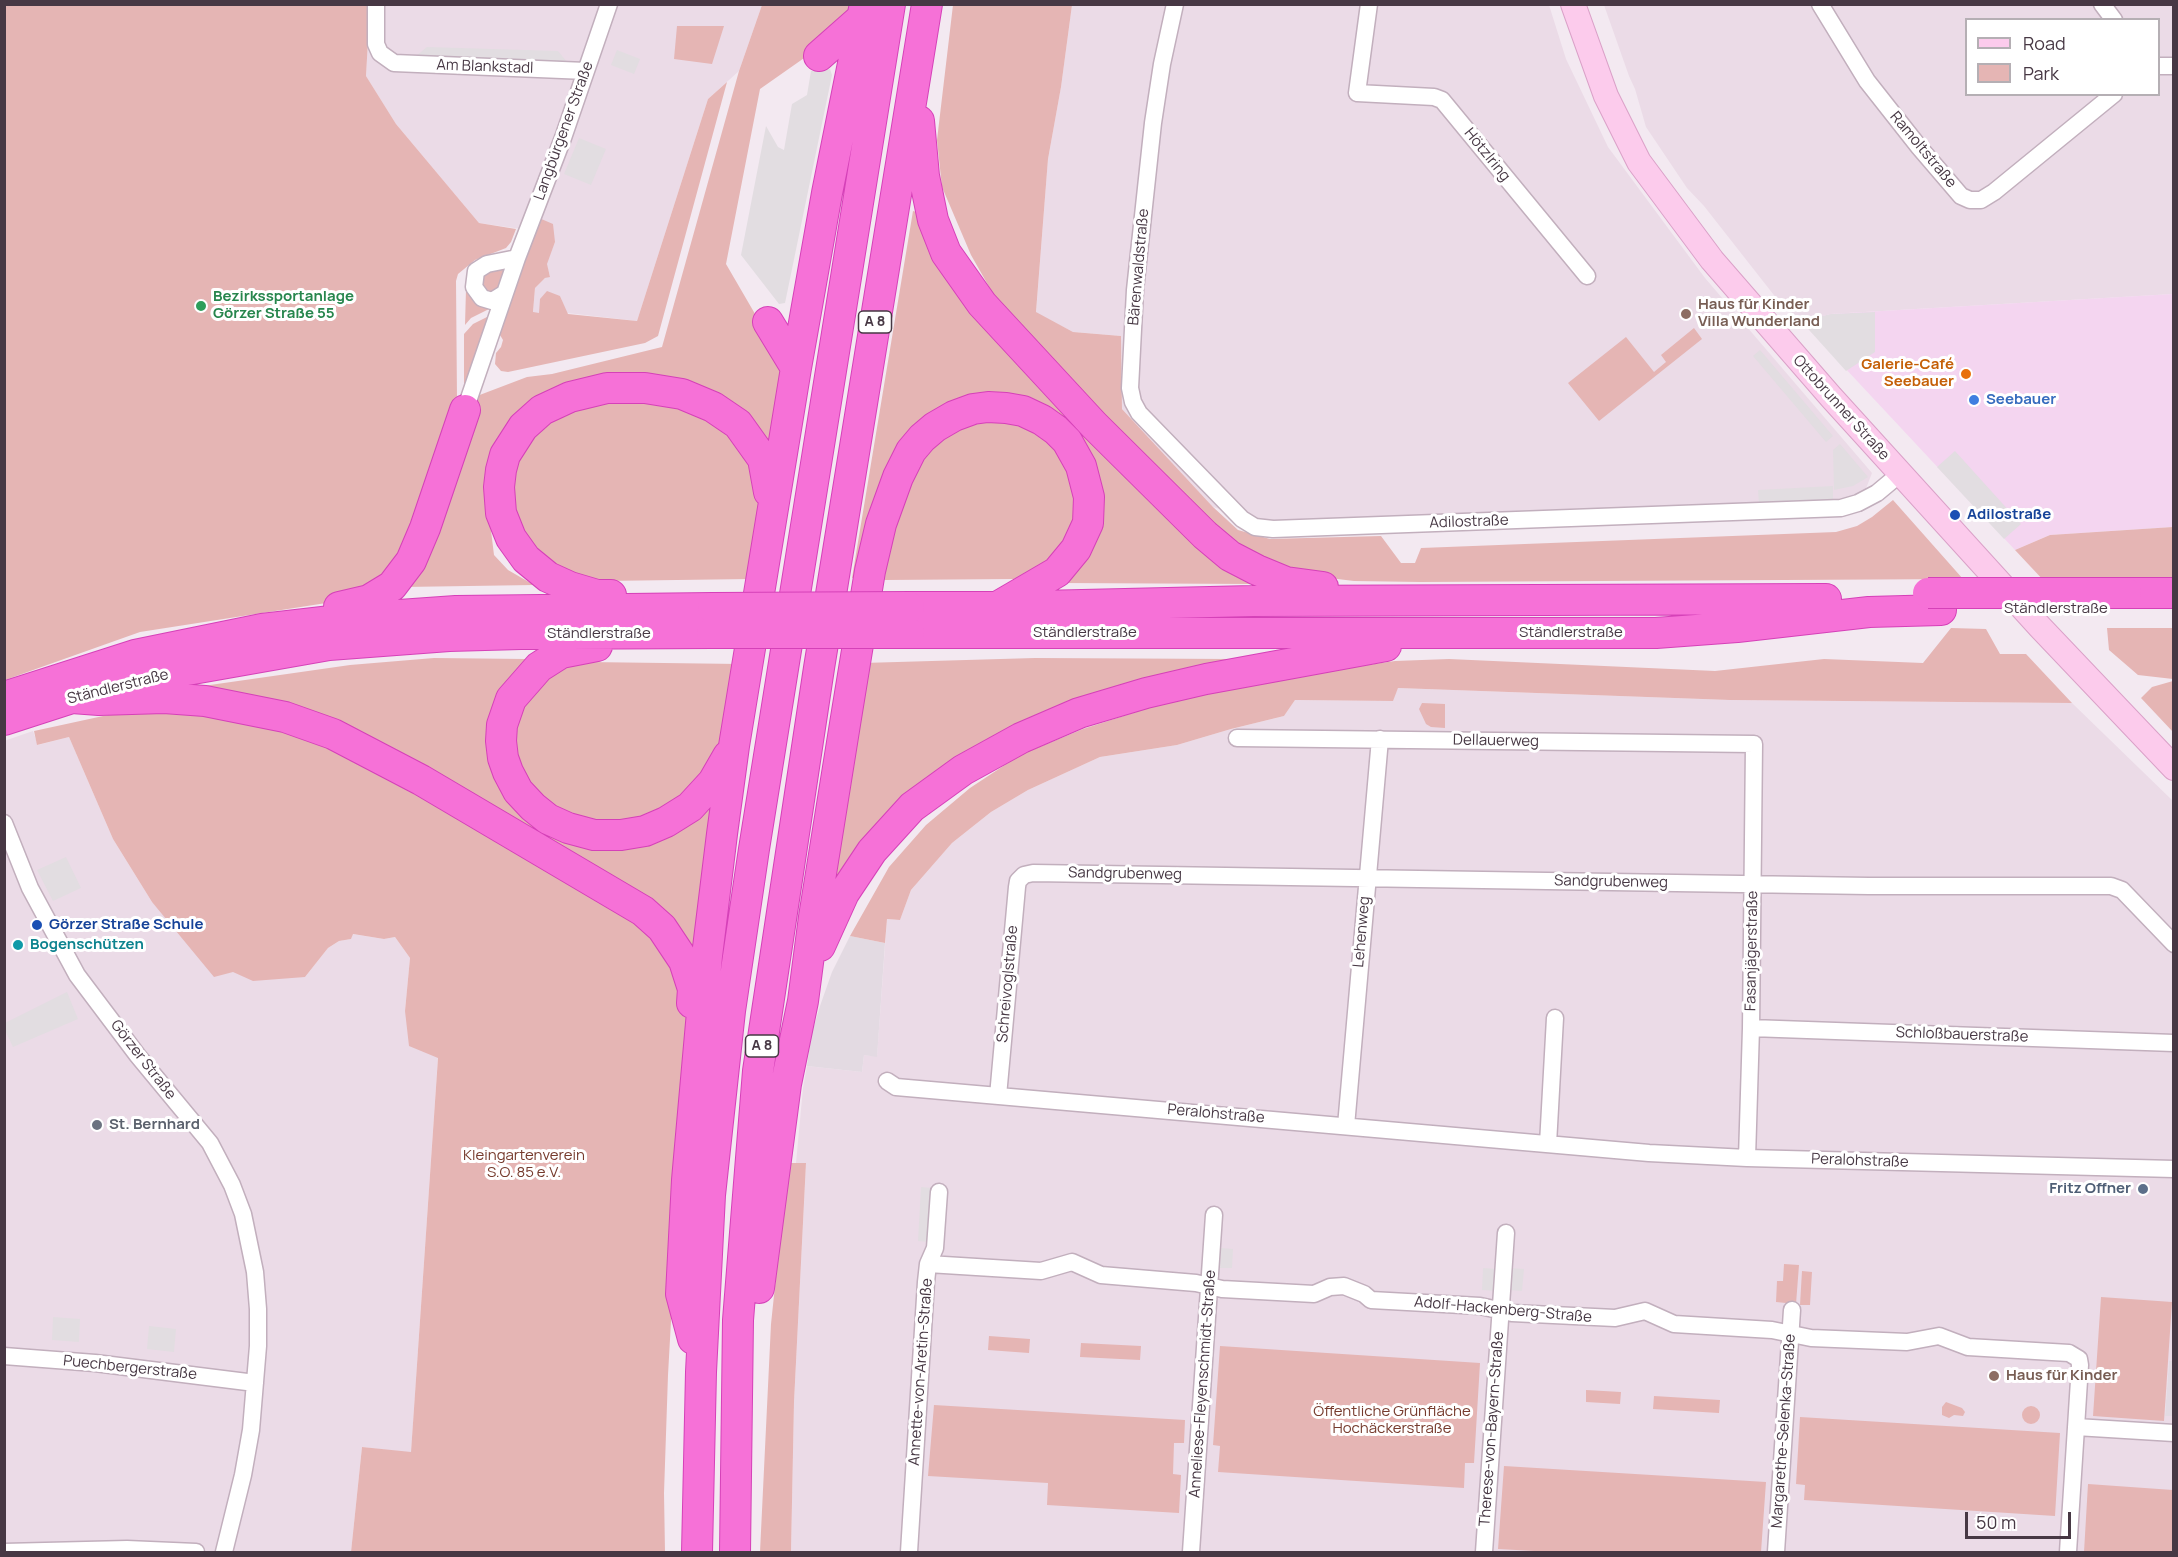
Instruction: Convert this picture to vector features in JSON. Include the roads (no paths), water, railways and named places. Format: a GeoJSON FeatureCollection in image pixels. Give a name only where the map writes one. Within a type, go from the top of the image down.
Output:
{"type":"FeatureCollection","features":[{"type":"Feature","properties":{"kind":"highway","name":"A 8"},"geometry":{"type":"LineString","coordinates":[[697,1552],[701,1372],[710,1195],[730,1011],[890,4]]}},
{"type":"Feature","properties":{"kind":"highway","name":"A 8"},"geometry":{"type":"LineString","coordinates":[[735,1552],[738,1320],[758,1071],[802,775],[927,4]]}},
{"type":"Feature","properties":{"kind":"highway"},"geometry":{"type":"LineString","coordinates":[[701,1372],[681,1294],[687,1180],[709,945],[734,746],[771,514],[827,193],[863,11]]}},
{"type":"Feature","properties":{"kind":"highway"},"geometry":{"type":"LineString","coordinates":[[819,56],[863,11]]}},
{"type":"Feature","properties":{"kind":"highway"},"geometry":{"type":"LineString","coordinates":[[914,79],[924,176],[933,220],[946,253],[982,304],[1094,425],[1205,535],[1230,556],[1286,582],[1356,589],[1387,600]]}},
{"type":"Feature","properties":{"kind":"highway"},"geometry":{"type":"LineString","coordinates":[[768,322],[796,368]]}},
{"type":"Feature","properties":{"kind":"highway"},"geometry":{"type":"LineString","coordinates":[[707,616],[672,598],[597,595],[570,587],[548,577],[526,559],[511,538],[501,513],[499,487],[506,454],[523,427],[542,410],[570,397],[607,388],[645,388],[682,394],[713,407],[738,424],[753,443],[763,459],[769,483],[771,514]]}},
{"type":"Feature","properties":{"kind":"highway"},"geometry":{"type":"LineString","coordinates":[[738,1320],[758,1294],[786,1084],[803,1001],[814,917],[870,571],[881,524],[898,477],[911,451],[922,438],[954,416],[973,409],[988,407],[1023,411],[1056,430],[1067,441],[1081,466],[1089,497],[1088,523],[1076,549],[1057,572],[997,607]]}},
{"type":"Feature","properties":{"kind":"highway"},"geometry":{"type":"LineString","coordinates":[[262,629],[280,617],[369,600],[392,586],[411,561],[425,528],[465,410]]}},
{"type":"Feature","properties":{"kind":"highway","name":"Ständlerstraße"},"geometry":{"type":"LineString","coordinates":[[909,620],[997,607],[1387,600],[2132,601],[2174,593]]}},
{"type":"Feature","properties":{"kind":"highway","name":"Ständlerstraße"},"geometry":{"type":"LineString","coordinates":[[4,697],[135,655],[262,629],[357,618],[456,611],[1482,632],[1656,633],[1737,627],[1869,612],[1934,601]]}},
{"type":"Feature","properties":{"kind":"highway","name":"Ständlerstraße"},"geometry":{"type":"LineString","coordinates":[[2132,601],[2174,609]]}},
{"type":"Feature","properties":{"kind":"highway","name":"Ständlerstraße"},"geometry":{"type":"LineString","coordinates":[[4,720],[72,698],[187,670],[329,645],[459,636],[666,633],[707,616]]}},
{"type":"Feature","properties":{"kind":"highway"},"geometry":{"type":"LineString","coordinates":[[803,1001],[823,936],[844,893],[872,851],[912,807],[963,770],[1021,738],[1079,713],[1146,693],[1206,679],[1388,646],[1463,645],[1482,632]]}},
{"type":"Feature","properties":{"kind":"highway"},"geometry":{"type":"LineString","coordinates":[[666,633],[649,640],[561,652],[527,678],[511,699],[502,725],[501,741],[508,772],[518,791],[548,819],[568,828],[594,836],[645,831],[666,822],[690,807],[713,782],[734,746]]}},
{"type":"Feature","properties":{"kind":"highway"},"geometry":{"type":"LineString","coordinates":[[72,698],[99,700],[164,698],[205,701],[285,717],[333,734],[421,780],[643,911],[662,928],[684,961],[693,989],[690,1081],[694,1103]]}},
{"type":"Feature","properties":{"kind":"main road","name":"Ottobrunner Straße"},"geometry":{"type":"LineString","coordinates":[[1573,4],[1606,96],[1639,162],[1712,260],[1770,328],[2039,626],[2174,768]]}},
{"type":"Feature","properties":{"kind":"street","name":"Am Blankstadl"},"geometry":{"type":"LineString","coordinates":[[376,4],[376,44],[386,58],[401,64],[586,71]]}},
{"type":"Feature","properties":{"kind":"street","name":"Langbürgener Straße"},"geometry":{"type":"LineString","coordinates":[[465,410],[517,258],[609,4]]}},
{"type":"Feature","properties":{"kind":"street","name":"Bärenwaldstraße"},"geometry":{"type":"LineString","coordinates":[[1175,4],[1162,64],[1153,123],[1135,290],[1130,388],[1132,402],[1138,413],[1219,496]]}},
{"type":"Feature","properties":{"kind":"street","name":"Hötzlring"},"geometry":{"type":"LineString","coordinates":[[1368,4],[1357,93],[1434,97],[1442,100],[1587,276]]}},
{"type":"Feature","properties":{"kind":"street","name":"Ramoltstraße"},"geometry":{"type":"LineString","coordinates":[[1820,4],[1867,81],[1961,196],[1970,200],[1981,200],[1994,192],[2112,96]]}},
{"type":"Feature","properties":{"kind":"street"},"geometry":{"type":"LineString","coordinates":[[2102,4],[2112,18]]}},
{"type":"Feature","properties":{"kind":"street"},"geometry":{"type":"LineString","coordinates":[[506,293],[492,301],[482,298],[474,287],[476,271],[487,264],[517,258]]}},
{"type":"Feature","properties":{"kind":"street","name":"Adilostraße"},"geometry":{"type":"LineString","coordinates":[[1219,496],[1242,519],[1255,527],[1273,529],[1841,507],[1858,504],[1877,493],[1901,473]]}},
{"type":"Feature","properties":{"kind":"street","name":"Dellauerweg"},"geometry":{"type":"LineString","coordinates":[[1238,738],[1754,744]]}},
{"type":"Feature","properties":{"kind":"street","name":"Lehenweg"},"geometry":{"type":"LineString","coordinates":[[1346,1126],[1380,739]]}},
{"type":"Feature","properties":{"kind":"street","name":"Fasanjägerstraße"},"geometry":{"type":"LineString","coordinates":[[1747,1158],[1751,1028],[1754,744]]}},
{"type":"Feature","properties":{"kind":"street","name":"Görzer Straße"},"geometry":{"type":"LineString","coordinates":[[4,823],[30,888],[77,975],[138,1056],[210,1143],[232,1185],[243,1214],[255,1272],[259,1326],[248,1452],[224,1552]]}},
{"type":"Feature","properties":{"kind":"street","name":"Sandgrubenweg"},"geometry":{"type":"LineString","coordinates":[[1024,875],[1033,873],[1880,886],[2111,886],[2122,890],[2174,944]]}},
{"type":"Feature","properties":{"kind":"street","name":"Schreivoglstraße"},"geometry":{"type":"LineString","coordinates":[[998,1096],[1017,886],[1024,875]]}},
{"type":"Feature","properties":{"kind":"street"},"geometry":{"type":"LineString","coordinates":[[1548,1144],[1555,1018]]}},
{"type":"Feature","properties":{"kind":"street","name":"Schloßbauerstraße"},"geometry":{"type":"LineString","coordinates":[[1751,1028],[2174,1043]]}},
{"type":"Feature","properties":{"kind":"street","name":"Peralohstraße"},"geometry":{"type":"LineString","coordinates":[[887,1081],[896,1086],[998,1096],[1548,1144],[1747,1158],[2174,1169]]}},
{"type":"Feature","properties":{"kind":"street","name":"Annette-von-Aretin-Straße"},"geometry":{"type":"LineString","coordinates":[[909,1552],[928,1264],[935,1248],[939,1192]]}},
{"type":"Feature","properties":{"kind":"street","name":"Anneliese-Fleyenschmidt-Straße"},"geometry":{"type":"LineString","coordinates":[[1191,1552],[1214,1215]]}},
{"type":"Feature","properties":{"kind":"street","name":"Therese-von-Bayern-Straße"},"geometry":{"type":"LineString","coordinates":[[1484,1552],[1506,1233]]}},
{"type":"Feature","properties":{"kind":"street","name":"Adolf-Hackenberg-Straße"},"geometry":{"type":"LineString","coordinates":[[928,1264],[1041,1271],[1072,1262],[1101,1275],[1209,1285],[1222,1289],[1314,1294],[1330,1287],[1344,1286],[1364,1294],[1371,1300],[1480,1306],[1512,1313],[1615,1318],[1645,1311],[1674,1324],[1772,1330],[1811,1338],[1907,1342],[1939,1336],[1968,1347],[2068,1353],[2079,1359],[2080,1365],[2076,1427]]}},
{"type":"Feature","properties":{"kind":"street","name":"Margarethe-Selenka-Straße"},"geometry":{"type":"LineString","coordinates":[[1776,1552],[1792,1310]]}},
{"type":"Feature","properties":{"kind":"street","name":"Puechbergerstraße"},"geometry":{"type":"LineString","coordinates":[[4,1356],[95,1363],[255,1383]]}},
{"type":"Feature","properties":{"kind":"street"},"geometry":{"type":"LineString","coordinates":[[2068,1552],[2076,1427],[2174,1433]]}},
{"type":"Feature","properties":{"kind":"street"},"geometry":{"type":"LineString","coordinates":[[4,1552],[127,1549],[196,1552]]}},
{"type":"Feature","properties":{"kind":"place","name":"Bezirkssportanlage Görzer Straße 55"},"geometry":{"type":"Point","coordinates":[201,306]}},
{"type":"Feature","properties":{"kind":"place","name":"Haus für Kinder Villa Wunderland"},"geometry":{"type":"Point","coordinates":[1686,314]}},
{"type":"Feature","properties":{"kind":"place","name":"Galerie-Café Seebauer"},"geometry":{"type":"Point","coordinates":[1966,374]}},
{"type":"Feature","properties":{"kind":"place","name":"Seebauer"},"geometry":{"type":"Point","coordinates":[1974,400]}},
{"type":"Feature","properties":{"kind":"place","name":"Adilostraße"},"geometry":{"type":"Point","coordinates":[1955,515]}},
{"type":"Feature","properties":{"kind":"place","name":"Görzer Straße Schule"},"geometry":{"type":"Point","coordinates":[37,925]}},
{"type":"Feature","properties":{"kind":"place","name":"Bogenschützen"},"geometry":{"type":"Point","coordinates":[18,945]}},
{"type":"Feature","properties":{"kind":"place","name":"St. Bernhard"},"geometry":{"type":"Point","coordinates":[97,1125]}},
{"type":"Feature","properties":{"kind":"place","name":"Fritz Offner"},"geometry":{"type":"Point","coordinates":[2143,1189]}},
{"type":"Feature","properties":{"kind":"place","name":"Haus für Kinder"},"geometry":{"type":"Point","coordinates":[1994,1376]}},
{"type":"Feature","properties":{"kind":"park label","name":"Kleingartenverein S.O. 85 e.V."},"geometry":{"type":"Point","coordinates":[524,1164]}},
{"type":"Feature","properties":{"kind":"park label","name":"Öffentliche Grünfläche Hochäckerstraße"},"geometry":{"type":"Point","coordinates":[1392,1420]}}]}
